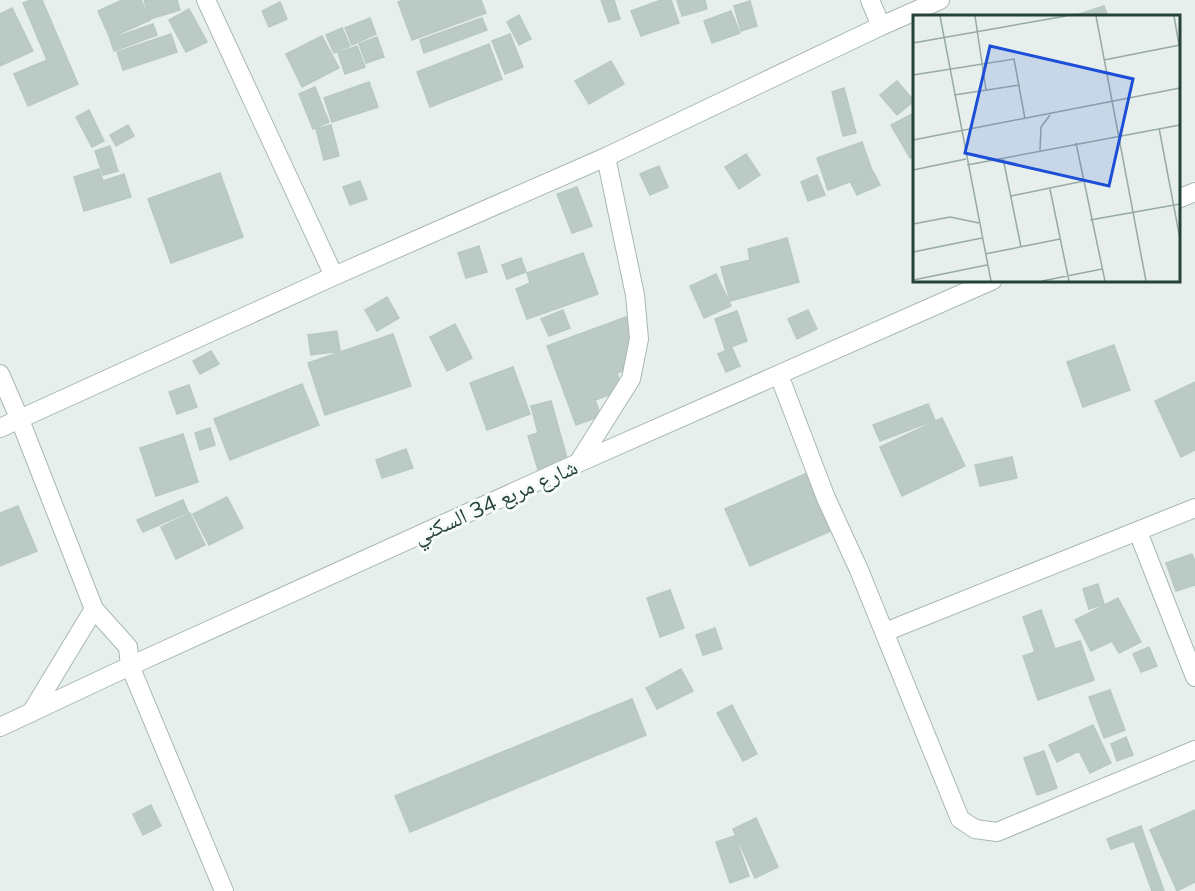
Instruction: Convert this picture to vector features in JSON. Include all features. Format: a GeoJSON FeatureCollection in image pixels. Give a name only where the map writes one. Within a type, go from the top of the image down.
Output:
{"type":"FeatureCollection","features":[{"type":"Feature","properties":{"kind":"street"},"geometry":{"type":"LineString","coordinates":[[206,0],[334,276]]}},
{"type":"Feature","properties":{"kind":"street"},"geometry":{"type":"LineString","coordinates":[[870,0],[881,26]]}},
{"type":"Feature","properties":{"kind":"street"},"geometry":{"type":"LineString","coordinates":[[0,428],[334,276],[606,157],[940,0]]}},
{"type":"Feature","properties":{"kind":"street"},"geometry":{"type":"LineString","coordinates":[[578,463],[631,380],[639,339],[634,295],[606,157]]}},
{"type":"Feature","properties":{"kind":"street"},"geometry":{"type":"LineString","coordinates":[[1180,199],[1195,192]]}},
{"type":"Feature","properties":{"kind":"street","name":"شارع مربع 34 السكني"},"geometry":{"type":"LineString","coordinates":[[0,727],[578,463],[988,282]]}},
{"type":"Feature","properties":{"kind":"street"},"geometry":{"type":"LineString","coordinates":[[0,374],[94,609],[128,647],[130,666],[224,891]]}},
{"type":"Feature","properties":{"kind":"street"},"geometry":{"type":"LineString","coordinates":[[778,375],[826,498],[885,632],[960,819],[975,829],[997,832],[1195,750]]}},
{"type":"Feature","properties":{"kind":"street"},"geometry":{"type":"LineString","coordinates":[[885,632],[1195,508]]}},
{"type":"Feature","properties":{"kind":"street"},"geometry":{"type":"LineString","coordinates":[[1138,532],[1195,677]]}},
{"type":"Feature","properties":{"kind":"street"},"geometry":{"type":"LineString","coordinates":[[31,713],[94,609]]}},
{"type":"Feature","properties":{"kind":"building"},"geometry":{"type":"Polygon","coordinates":[[[42,0],[78,84],[28,106],[14,74],[47,60],[23,3],[42,0]]]}},
{"type":"Feature","properties":{"kind":"building"},"geometry":{"type":"Polygon","coordinates":[[[122,0],[141,0],[150,20],[110,38],[98,11],[122,0]]]}},
{"type":"Feature","properties":{"kind":"building"},"geometry":{"type":"Polygon","coordinates":[[[144,0],[177,0],[180,10],[150,19],[144,0]]]}},
{"type":"Feature","properties":{"kind":"building"},"geometry":{"type":"Polygon","coordinates":[[[403,0],[481,0],[486,13],[412,40],[398,2],[403,0]]]}},
{"type":"Feature","properties":{"kind":"building"},"geometry":{"type":"Polygon","coordinates":[[[601,0],[614,0],[620,19],[609,22],[601,0]]]}},
{"type":"Feature","properties":{"kind":"building"},"geometry":{"type":"Polygon","coordinates":[[[661,0],[671,0],[679,23],[641,36],[631,11],[661,0]]]}},
{"type":"Feature","properties":{"kind":"building"},"geometry":{"type":"Polygon","coordinates":[[[677,0],[705,0],[707,9],[682,16],[677,0]]]}},
{"type":"Feature","properties":{"kind":"building"},"geometry":{"type":"Polygon","coordinates":[[[750,1],[757,26],[741,31],[734,6],[750,1]]]}},
{"type":"Feature","properties":{"kind":"building"},"geometry":{"type":"Polygon","coordinates":[[[280,2],[287,19],[269,27],[262,11],[280,2]]]}},
{"type":"Feature","properties":{"kind":"building"},"geometry":{"type":"Polygon","coordinates":[[[1104,6],[1108,15],[1076,15],[1104,6]]]}},
{"type":"Feature","properties":{"kind":"building"},"geometry":{"type":"Polygon","coordinates":[[[12,8],[33,51],[0,66],[0,14],[12,8]]]}},
{"type":"Feature","properties":{"kind":"building"},"geometry":{"type":"Polygon","coordinates":[[[189,9],[207,42],[186,52],[169,20],[189,9]]]}},
{"type":"Feature","properties":{"kind":"building"},"geometry":{"type":"Polygon","coordinates":[[[731,11],[740,33],[712,43],[704,21],[731,11]]]}},
{"type":"Feature","properties":{"kind":"building"},"geometry":{"type":"Polygon","coordinates":[[[519,15],[531,39],[519,45],[507,22],[519,15]]]}},
{"type":"Feature","properties":{"kind":"building"},"geometry":{"type":"Polygon","coordinates":[[[370,18],[376,34],[352,45],[345,28],[370,18]]]}},
{"type":"Feature","properties":{"kind":"building"},"geometry":{"type":"Polygon","coordinates":[[[482,18],[487,30],[424,53],[420,40],[482,18]]]}},
{"type":"Feature","properties":{"kind":"building"},"geometry":{"type":"Polygon","coordinates":[[[153,24],[157,35],[114,51],[110,39],[153,24]]]}},
{"type":"Feature","properties":{"kind":"building"},"geometry":{"type":"Polygon","coordinates":[[[342,28],[350,46],[334,53],[326,35],[342,28]]]}},
{"type":"Feature","properties":{"kind":"building"},"geometry":{"type":"Polygon","coordinates":[[[171,34],[177,52],[123,70],[117,52],[171,34]]]}},
{"type":"Feature","properties":{"kind":"building"},"geometry":{"type":"Polygon","coordinates":[[[510,34],[523,67],[505,74],[492,41],[510,34]]]}},
{"type":"Feature","properties":{"kind":"building"},"geometry":{"type":"Polygon","coordinates":[[[322,36],[339,68],[302,87],[286,54],[322,36]]]}},
{"type":"Feature","properties":{"kind":"building"},"geometry":{"type":"Polygon","coordinates":[[[377,37],[384,57],[366,63],[359,44],[377,37]]]}},
{"type":"Feature","properties":{"kind":"building"},"geometry":{"type":"Polygon","coordinates":[[[489,44],[502,79],[430,107],[417,72],[489,44]]]}},
{"type":"Feature","properties":{"kind":"building"},"geometry":{"type":"Polygon","coordinates":[[[357,46],[365,67],[345,74],[338,53],[357,46]]]}},
{"type":"Feature","properties":{"kind":"building"},"geometry":{"type":"Polygon","coordinates":[[[611,61],[624,84],[589,104],[575,81],[611,61]]]}},
{"type":"Feature","properties":{"kind":"building"},"geometry":{"type":"Polygon","coordinates":[[[897,81],[913,102],[897,115],[880,95],[897,81]]]}},
{"type":"Feature","properties":{"kind":"building"},"geometry":{"type":"Polygon","coordinates":[[[369,82],[378,107],[332,122],[324,98],[369,82]]]}},
{"type":"Feature","properties":{"kind":"building"},"geometry":{"type":"Polygon","coordinates":[[[315,87],[329,122],[313,129],[299,94],[315,87]]]}},
{"type":"Feature","properties":{"kind":"building"},"geometry":{"type":"Polygon","coordinates":[[[844,88],[856,133],[843,136],[832,92],[844,88]]]}},
{"type":"Feature","properties":{"kind":"building"},"geometry":{"type":"Polygon","coordinates":[[[89,110],[104,141],[92,147],[76,117],[89,110]]]}},
{"type":"Feature","properties":{"kind":"building"},"geometry":{"type":"Polygon","coordinates":[[[912,114],[913,156],[910,158],[891,125],[912,114]]]}},
{"type":"Feature","properties":{"kind":"building"},"geometry":{"type":"Polygon","coordinates":[[[128,125],[134,136],[116,146],[110,135],[128,125]]]}},
{"type":"Feature","properties":{"kind":"building"},"geometry":{"type":"Polygon","coordinates":[[[331,125],[339,156],[324,160],[316,129],[331,125]]]}},
{"type":"Feature","properties":{"kind":"building"},"geometry":{"type":"Polygon","coordinates":[[[862,142],[873,173],[828,190],[817,158],[862,142]]]}},
{"type":"Feature","properties":{"kind":"building"},"geometry":{"type":"Polygon","coordinates":[[[110,146],[118,171],[103,175],[95,151],[110,146]]]}},
{"type":"Feature","properties":{"kind":"building"},"geometry":{"type":"Polygon","coordinates":[[[746,154],[760,175],[739,189],[725,167],[746,154]]]}},
{"type":"Feature","properties":{"kind":"building"},"geometry":{"type":"Polygon","coordinates":[[[659,166],[668,187],[650,195],[640,174],[659,166]]]}},
{"type":"Feature","properties":{"kind":"building"},"geometry":{"type":"Polygon","coordinates":[[[99,169],[103,181],[124,174],[131,197],[84,211],[74,177],[99,169]]]}},
{"type":"Feature","properties":{"kind":"building"},"geometry":{"type":"Polygon","coordinates":[[[220,173],[243,237],[171,263],[148,199],[220,173]]]}},
{"type":"Feature","properties":{"kind":"building"},"geometry":{"type":"Polygon","coordinates":[[[874,173],[880,185],[857,195],[851,183],[874,173]]]}},
{"type":"Feature","properties":{"kind":"building"},"geometry":{"type":"Polygon","coordinates":[[[817,175],[825,195],[808,201],[801,182],[817,175]]]}},
{"type":"Feature","properties":{"kind":"building"},"geometry":{"type":"Polygon","coordinates":[[[360,181],[367,199],[350,205],[343,187],[360,181]]]}},
{"type":"Feature","properties":{"kind":"building"},"geometry":{"type":"Polygon","coordinates":[[[577,187],[592,226],[572,233],[557,194],[577,187]]]}},
{"type":"Feature","properties":{"kind":"building"},"geometry":{"type":"Polygon","coordinates":[[[787,238],[799,282],[730,301],[721,267],[750,260],[748,249],[787,238]]]}},
{"type":"Feature","properties":{"kind":"building"},"geometry":{"type":"Polygon","coordinates":[[[479,246],[487,272],[466,278],[458,253],[479,246]]]}},
{"type":"Feature","properties":{"kind":"building"},"geometry":{"type":"Polygon","coordinates":[[[583,253],[598,294],[527,319],[516,289],[530,283],[527,273],[583,253]]]}},
{"type":"Feature","properties":{"kind":"building"},"geometry":{"type":"Polygon","coordinates":[[[521,258],[526,272],[507,279],[502,265],[521,258]]]}},
{"type":"Feature","properties":{"kind":"building"},"geometry":{"type":"Polygon","coordinates":[[[716,274],[731,306],[704,318],[690,286],[716,274]]]}},
{"type":"Feature","properties":{"kind":"building"},"geometry":{"type":"Polygon","coordinates":[[[387,297],[399,318],[377,331],[365,310],[387,297]]]}},
{"type":"Feature","properties":{"kind":"building"},"geometry":{"type":"Polygon","coordinates":[[[563,310],[570,328],[549,336],[541,319],[563,310]]]}},
{"type":"Feature","properties":{"kind":"building"},"geometry":{"type":"Polygon","coordinates":[[[808,310],[817,329],[797,339],[788,319],[808,310]]]}},
{"type":"Feature","properties":{"kind":"building"},"geometry":{"type":"Polygon","coordinates":[[[737,311],[747,341],[725,349],[715,319],[737,311]]]}},
{"type":"Feature","properties":{"kind":"building"},"geometry":{"type":"Polygon","coordinates":[[[626,317],[643,364],[617,373],[623,390],[595,400],[601,416],[576,425],[547,346],[626,317]]]}},
{"type":"Feature","properties":{"kind":"building"},"geometry":{"type":"Polygon","coordinates":[[[455,324],[472,358],[447,371],[430,337],[455,324]]]}},
{"type":"Feature","properties":{"kind":"building"},"geometry":{"type":"Polygon","coordinates":[[[337,331],[340,351],[311,355],[308,335],[337,331]]]}},
{"type":"Feature","properties":{"kind":"building"},"geometry":{"type":"Polygon","coordinates":[[[393,334],[411,386],[325,415],[308,363],[393,334]]]}},
{"type":"Feature","properties":{"kind":"building"},"geometry":{"type":"Polygon","coordinates":[[[1114,345],[1130,390],[1083,407],[1067,362],[1114,345]]]}},
{"type":"Feature","properties":{"kind":"building"},"geometry":{"type":"Polygon","coordinates":[[[732,348],[740,366],[726,372],[718,354],[732,348]]]}},
{"type":"Feature","properties":{"kind":"building"},"geometry":{"type":"Polygon","coordinates":[[[211,351],[219,364],[200,374],[193,361],[211,351]]]}},
{"type":"Feature","properties":{"kind":"building"},"geometry":{"type":"Polygon","coordinates":[[[513,367],[530,414],[487,430],[470,383],[513,367]]]}},
{"type":"Feature","properties":{"kind":"building"},"geometry":{"type":"Polygon","coordinates":[[[1195,382],[1195,450],[1181,457],[1155,401],[1195,382]]]}},
{"type":"Feature","properties":{"kind":"building"},"geometry":{"type":"Polygon","coordinates":[[[302,384],[319,425],[230,460],[214,419],[302,384]]]}},
{"type":"Feature","properties":{"kind":"building"},"geometry":{"type":"Polygon","coordinates":[[[189,385],[197,407],[177,414],[169,392],[189,385]]]}},
{"type":"Feature","properties":{"kind":"building"},"geometry":{"type":"Polygon","coordinates":[[[551,401],[569,465],[539,473],[528,436],[538,433],[531,406],[551,401]]]}},
{"type":"Feature","properties":{"kind":"building"},"geometry":{"type":"Polygon","coordinates":[[[928,404],[935,420],[880,441],[873,425],[928,404]]]}},
{"type":"Feature","properties":{"kind":"building"},"geometry":{"type":"Polygon","coordinates":[[[942,418],[965,466],[902,496],[880,447],[942,418]]]}},
{"type":"Feature","properties":{"kind":"building"},"geometry":{"type":"Polygon","coordinates":[[[210,428],[215,445],[200,450],[195,433],[210,428]]]}},
{"type":"Feature","properties":{"kind":"building"},"geometry":{"type":"Polygon","coordinates":[[[183,434],[198,482],[156,496],[140,448],[183,434]]]}},
{"type":"Feature","properties":{"kind":"building"},"geometry":{"type":"Polygon","coordinates":[[[406,449],[413,468],[382,478],[376,460],[406,449]]]}},
{"type":"Feature","properties":{"kind":"building"},"geometry":{"type":"Polygon","coordinates":[[[1012,457],[1017,478],[980,486],[975,465],[1012,457]]]}},
{"type":"Feature","properties":{"kind":"building"},"geometry":{"type":"Polygon","coordinates":[[[814,470],[840,527],[750,566],[725,509],[814,470]]]}},
{"type":"Feature","properties":{"kind":"building"},"geometry":{"type":"Polygon","coordinates":[[[227,497],[243,528],[209,545],[193,514],[227,497]]]}},
{"type":"Feature","properties":{"kind":"building"},"geometry":{"type":"Polygon","coordinates":[[[183,500],[188,512],[143,532],[137,520],[183,500]]]}},
{"type":"Feature","properties":{"kind":"building"},"geometry":{"type":"Polygon","coordinates":[[[18,506],[37,551],[0,566],[0,513],[18,506]]]}},
{"type":"Feature","properties":{"kind":"building"},"geometry":{"type":"Polygon","coordinates":[[[190,513],[205,545],[176,559],[161,527],[190,513]]]}},
{"type":"Feature","properties":{"kind":"building"},"geometry":{"type":"Polygon","coordinates":[[[1192,554],[1195,561],[1195,585],[1176,591],[1166,563],[1192,554]]]}},
{"type":"Feature","properties":{"kind":"building"},"geometry":{"type":"Polygon","coordinates":[[[1098,584],[1104,604],[1089,609],[1083,589],[1098,584]]]}},
{"type":"Feature","properties":{"kind":"building"},"geometry":{"type":"Polygon","coordinates":[[[670,590],[684,628],[660,637],[647,598],[670,590]]]}},
{"type":"Feature","properties":{"kind":"building"},"geometry":{"type":"Polygon","coordinates":[[[1118,598],[1141,642],[1119,653],[1112,641],[1091,651],[1075,620],[1118,598]]]}},
{"type":"Feature","properties":{"kind":"building"},"geometry":{"type":"Polygon","coordinates":[[[1041,610],[1055,649],[1080,641],[1094,680],[1038,700],[1023,656],[1035,652],[1023,617],[1041,610]]]}},
{"type":"Feature","properties":{"kind":"building"},"geometry":{"type":"Polygon","coordinates":[[[715,628],[722,649],[703,655],[696,635],[715,628]]]}},
{"type":"Feature","properties":{"kind":"building"},"geometry":{"type":"Polygon","coordinates":[[[1149,647],[1157,666],[1141,672],[1133,654],[1149,647]]]}},
{"type":"Feature","properties":{"kind":"building"},"geometry":{"type":"Polygon","coordinates":[[[681,669],[693,691],[657,709],[646,688],[681,669]]]}},
{"type":"Feature","properties":{"kind":"building"},"geometry":{"type":"Polygon","coordinates":[[[1110,690],[1125,730],[1104,738],[1089,697],[1110,690]]]}},
{"type":"Feature","properties":{"kind":"building"},"geometry":{"type":"Polygon","coordinates":[[[632,699],[646,735],[410,832],[395,796],[632,699]]]}},
{"type":"Feature","properties":{"kind":"building"},"geometry":{"type":"Polygon","coordinates":[[[732,705],[757,754],[743,761],[717,713],[732,705]]]}},
{"type":"Feature","properties":{"kind":"building"},"geometry":{"type":"Polygon","coordinates":[[[1093,725],[1111,763],[1090,773],[1079,751],[1057,762],[1049,745],[1093,725]]]}},
{"type":"Feature","properties":{"kind":"building"},"geometry":{"type":"Polygon","coordinates":[[[1126,737],[1133,755],[1117,761],[1111,744],[1126,737]]]}},
{"type":"Feature","properties":{"kind":"building"},"geometry":{"type":"Polygon","coordinates":[[[1044,751],[1057,788],[1037,795],[1024,758],[1044,751]]]}},
{"type":"Feature","properties":{"kind":"building"},"geometry":{"type":"Polygon","coordinates":[[[151,805],[161,826],[143,835],[133,814],[151,805]]]}},
{"type":"Feature","properties":{"kind":"building"},"geometry":{"type":"Polygon","coordinates":[[[1195,810],[1195,882],[1177,891],[1150,830],[1195,810]]]}},
{"type":"Feature","properties":{"kind":"building"},"geometry":{"type":"Polygon","coordinates":[[[756,818],[778,867],[755,878],[733,829],[756,818]]]}},
{"type":"Feature","properties":{"kind":"building"},"geometry":{"type":"Polygon","coordinates":[[[1141,826],[1164,891],[1152,891],[1134,841],[1111,849],[1107,839],[1141,826]]]}},
{"type":"Feature","properties":{"kind":"building"},"geometry":{"type":"Polygon","coordinates":[[[735,836],[749,876],[730,883],[716,842],[735,836]]]}}]}
